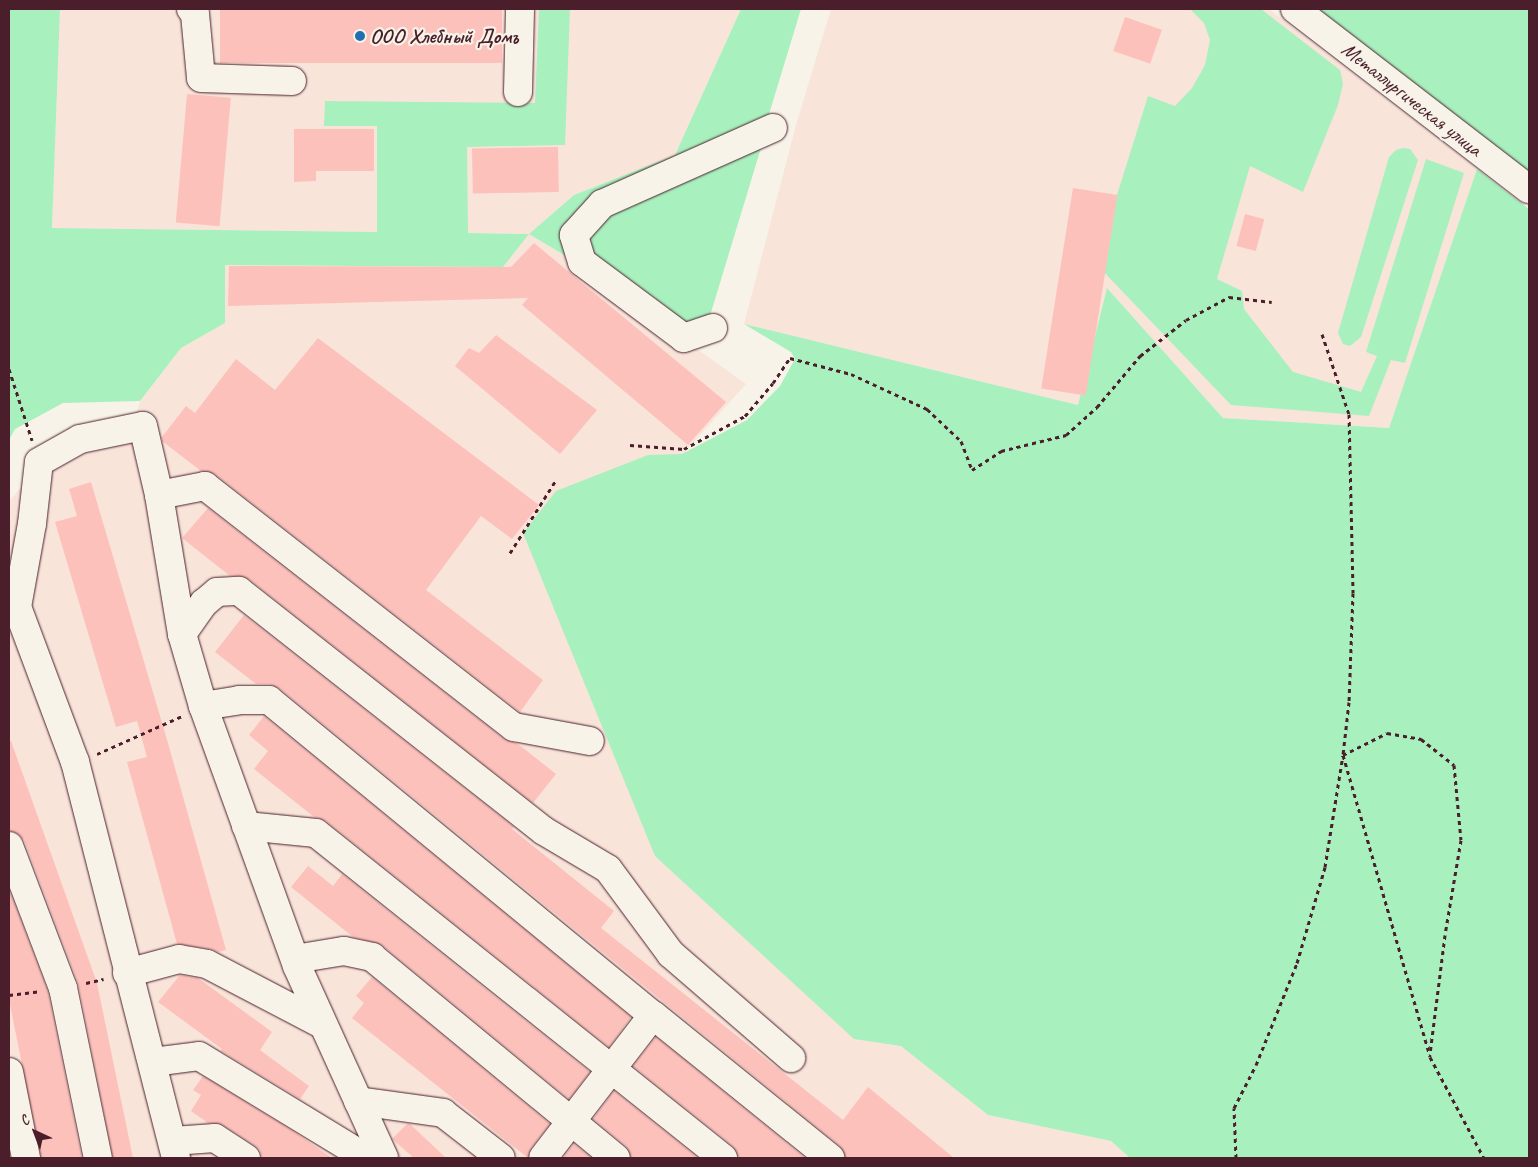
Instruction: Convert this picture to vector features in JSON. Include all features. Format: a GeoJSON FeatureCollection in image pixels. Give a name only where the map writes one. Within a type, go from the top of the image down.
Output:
{"type":"FeatureCollection","features":[{"type":"Feature","properties":{"kind":"street"},"geometry":{"type":"LineString","coordinates":[[191,9],[195,14],[201,78],[292,81]]}},
{"type":"Feature","properties":{"kind":"street"},"geometry":{"type":"LineString","coordinates":[[518,92],[520,9]]}},
{"type":"Feature","properties":{"kind":"street","name":"Металлургическая улица"},"geometry":{"type":"LineString","coordinates":[[1295,9],[1529,189]]}},
{"type":"Feature","properties":{"kind":"street"},"geometry":{"type":"LineString","coordinates":[[713,328],[684,338],[582,262],[574,235],[602,204],[773,128]]}},
{"type":"Feature","properties":{"kind":"street"},"geometry":{"type":"LineString","coordinates":[[246,1158],[215,1138],[175,1150],[128,974],[75,762],[13,608],[32,524],[39,462],[80,439],[143,426],[159,495],[182,634],[203,706],[295,959],[322,1024],[384,1158]]}},
{"type":"Feature","properties":{"kind":"street"},"geometry":{"type":"LineString","coordinates":[[159,495],[205,486],[514,727],[590,741]]}},
{"type":"Feature","properties":{"kind":"street"},"geometry":{"type":"LineString","coordinates":[[182,634],[204,603],[217,592],[238,591],[544,831],[608,870],[671,954],[791,1058]]}},
{"type":"Feature","properties":{"kind":"street"},"geometry":{"type":"LineString","coordinates":[[203,706],[239,700],[269,700],[830,1158]]}},
{"type":"Feature","properties":{"kind":"street"},"geometry":{"type":"LineString","coordinates":[[246,826],[316,833],[723,1158]]}},
{"type":"Feature","properties":{"kind":"street"},"geometry":{"type":"LineString","coordinates":[[9,846],[63,988],[98,1158]]}},
{"type":"Feature","properties":{"kind":"street"},"geometry":{"type":"LineString","coordinates":[[295,959],[344,951],[372,957],[616,1158]]}},
{"type":"Feature","properties":{"kind":"street"},"geometry":{"type":"LineString","coordinates":[[128,974],[179,959],[207,964],[322,1024]]}},
{"type":"Feature","properties":{"kind":"street"},"geometry":{"type":"LineString","coordinates":[[543,1158],[653,1014]]}},
{"type":"Feature","properties":{"kind":"street"},"geometry":{"type":"LineString","coordinates":[[153,1062],[199,1056],[367,1158]]}},
{"type":"Feature","properties":{"kind":"street"},"geometry":{"type":"LineString","coordinates":[[9,1072],[26,1158]]}},
{"type":"Feature","properties":{"kind":"street"},"geometry":{"type":"LineString","coordinates":[[358,1101],[443,1113],[501,1158]]}},
{"type":"Feature","properties":{"kind":"path"},"geometry":{"type":"LineString","coordinates":[[630,445],[684,449],[745,416],[773,383],[790,358],[851,374],[927,409],[961,441],[972,470],[1001,451],[1066,435],[1097,407],[1140,356],[1186,320],[1229,297],[1272,302]]}},
{"type":"Feature","properties":{"kind":"path"},"geometry":{"type":"LineString","coordinates":[[1236,1158],[1234,1108],[1256,1064],[1297,963],[1325,867],[1343,755],[1349,702],[1352,593],[1349,414],[1322,334]]}},
{"type":"Feature","properties":{"kind":"path"},"geometry":{"type":"LineString","coordinates":[[9,369],[39,462]]}},
{"type":"Feature","properties":{"kind":"path"},"geometry":{"type":"LineString","coordinates":[[510,553],[556,480]]}},
{"type":"Feature","properties":{"kind":"path"},"geometry":{"type":"LineString","coordinates":[[75,762],[126,742],[203,706]]}},
{"type":"Feature","properties":{"kind":"path"},"geometry":{"type":"LineString","coordinates":[[1343,755],[1387,733],[1421,739],[1454,765],[1461,840],[1445,935],[1430,1057]]}},
{"type":"Feature","properties":{"kind":"path"},"geometry":{"type":"LineString","coordinates":[[1343,755],[1430,1057],[1484,1158]]}},
{"type":"Feature","properties":{"kind":"path"},"geometry":{"type":"LineString","coordinates":[[1432,1158],[1449,1158]]}},
{"type":"Feature","properties":{"kind":"shaded area"},"geometry":{"type":"Polygon","coordinates":[[[60,9],[741,9],[675,155],[574,195],[529,234],[574,261],[746,384],[682,455],[648,455],[854,1039],[901,1045],[988,1115],[1111,1141],[1130,1158],[9,1158],[9,502],[36,469],[129,440],[140,401],[181,348],[225,323],[225,265],[503,267],[528,234],[52,228],[60,9]]]}},
{"type":"Feature","properties":{"kind":"shaded area"},"geometry":{"type":"Polygon","coordinates":[[[831,9],[1269,9],[1477,169],[1389,428],[1223,418],[1108,289],[1078,405],[744,324],[796,125],[831,9]]]}},
{"type":"Feature","properties":{"kind":"green space"},"geometry":{"type":"Polygon","coordinates":[[[9,9],[60,9],[52,228],[377,232],[377,126],[324,126],[325,101],[535,103],[539,9],[570,9],[565,145],[467,147],[468,233],[529,234],[503,267],[225,265],[225,323],[181,348],[140,401],[63,403],[15,429],[9,440],[9,9]]]}},
{"type":"Feature","properties":{"kind":"green space"},"geometry":{"type":"Polygon","coordinates":[[[741,9],[801,9],[766,124],[589,206],[561,229],[574,261],[529,234],[574,195],[675,155],[741,9]]]}},
{"type":"Feature","properties":{"kind":"green space"},"geometry":{"type":"Polygon","coordinates":[[[1190,9],[1261,9],[1340,70],[1343,84],[1338,105],[1303,192],[1250,166],[1217,279],[1242,291],[1244,309],[1293,372],[1361,392],[1377,356],[1366,352],[1426,159],[1464,173],[1405,363],[1391,360],[1369,416],[1231,405],[1100,268],[1117,195],[1148,96],[1175,106],[1192,88],[1205,65],[1210,40],[1204,23],[1190,9]]]}},
{"type":"Feature","properties":{"kind":"green space"},"geometry":{"type":"Polygon","coordinates":[[[1312,9],[1529,9],[1529,176],[1312,9]]]}},
{"type":"Feature","properties":{"kind":"green space"},"geometry":{"type":"Polygon","coordinates":[[[764,138],[709,319],[684,330],[590,255],[586,233],[607,208],[764,138]]]}},
{"type":"Feature","properties":{"kind":"green space"},"geometry":{"type":"Polygon","coordinates":[[[1410,149],[1418,160],[1361,337],[1350,346],[1343,344],[1338,333],[1389,157],[1396,150],[1410,149]]]}},
{"type":"Feature","properties":{"kind":"green space"},"geometry":{"type":"Polygon","coordinates":[[[1477,169],[1529,209],[1529,1158],[1130,1158],[1111,1141],[988,1115],[901,1046],[854,1039],[655,856],[523,533],[556,491],[648,455],[682,454],[747,420],[780,386],[795,359],[791,352],[744,324],[1078,405],[1107,288],[1223,418],[1389,428],[1477,169]]]}},
{"type":"Feature","properties":{"kind":"building","name":"ООО Хлебный Домъ"},"geometry":{"type":"Polygon","coordinates":[[[220,9],[502,9],[502,63],[220,63],[220,9]]]}},
{"type":"Feature","properties":{"kind":"building"},"geometry":{"type":"Polygon","coordinates":[[[1125,17],[1162,30],[1150,64],[1113,51],[1125,17]]]}},
{"type":"Feature","properties":{"kind":"building"},"geometry":{"type":"Polygon","coordinates":[[[187,94],[231,98],[220,226],[176,223],[187,94]]]}},
{"type":"Feature","properties":{"kind":"building"},"geometry":{"type":"Polygon","coordinates":[[[294,129],[374,129],[374,171],[316,171],[316,181],[294,182],[294,129]]]}},
{"type":"Feature","properties":{"kind":"building"},"geometry":{"type":"Polygon","coordinates":[[[558,147],[559,192],[473,193],[472,149],[558,147]]]}},
{"type":"Feature","properties":{"kind":"building"},"geometry":{"type":"Polygon","coordinates":[[[1073,188],[1117,195],[1086,396],[1041,389],[1073,188]]]}},
{"type":"Feature","properties":{"kind":"building"},"geometry":{"type":"Polygon","coordinates":[[[1245,214],[1264,219],[1256,251],[1236,246],[1245,214]]]}},
{"type":"Feature","properties":{"kind":"building"},"geometry":{"type":"Polygon","coordinates":[[[534,243],[726,402],[688,445],[522,305],[528,298],[228,306],[229,266],[511,267],[534,243]]]}},
{"type":"Feature","properties":{"kind":"building"},"geometry":{"type":"Polygon","coordinates":[[[496,335],[597,410],[560,454],[455,366],[469,348],[479,353],[496,335]]]}},
{"type":"Feature","properties":{"kind":"building"},"geometry":{"type":"Polygon","coordinates":[[[318,338],[539,505],[512,539],[481,516],[426,590],[543,680],[520,712],[215,474],[201,471],[162,441],[162,437],[186,406],[195,413],[236,359],[275,390],[318,338]]]}},
{"type":"Feature","properties":{"kind":"building"},"geometry":{"type":"Polygon","coordinates":[[[91,482],[168,743],[226,950],[218,952],[177,944],[127,762],[147,757],[137,721],[116,727],[55,522],[77,516],[69,489],[91,482]]]}},
{"type":"Feature","properties":{"kind":"building"},"geometry":{"type":"Polygon","coordinates":[[[208,508],[504,739],[518,744],[556,774],[533,803],[249,579],[230,576],[182,538],[208,508]]]}},
{"type":"Feature","properties":{"kind":"building"},"geometry":{"type":"Polygon","coordinates":[[[244,615],[514,827],[512,829],[614,911],[601,928],[843,1120],[868,1087],[954,1158],[845,1158],[840,1146],[279,688],[269,684],[256,684],[215,652],[244,615]]]}},
{"type":"Feature","properties":{"kind":"building"},"geometry":{"type":"Polygon","coordinates":[[[264,716],[631,1017],[609,1047],[326,821],[314,817],[254,769],[268,751],[249,735],[264,716]]]}},
{"type":"Feature","properties":{"kind":"building"},"geometry":{"type":"Polygon","coordinates":[[[9,741],[11,741],[97,983],[133,1158],[113,1158],[78,983],[24,840],[18,834],[9,831],[9,741]]]}},
{"type":"Feature","properties":{"kind":"building"},"geometry":{"type":"Polygon","coordinates":[[[308,866],[333,886],[342,874],[590,1072],[569,1099],[382,945],[353,937],[291,887],[308,866]]]}},
{"type":"Feature","properties":{"kind":"building"},"geometry":{"type":"Polygon","coordinates":[[[9,889],[48,992],[82,1158],[41,1158],[9,1000],[9,889]]]}},
{"type":"Feature","properties":{"kind":"building"},"geometry":{"type":"Polygon","coordinates":[[[180,975],[198,978],[272,1032],[260,1050],[309,1086],[300,1099],[221,1051],[222,1049],[158,1002],[180,975]]]}},
{"type":"Feature","properties":{"kind":"building"},"geometry":{"type":"Polygon","coordinates":[[[372,977],[550,1124],[531,1148],[528,1158],[352,1018],[364,1003],[356,996],[372,977]]]}},
{"type":"Feature","properties":{"kind":"building"},"geometry":{"type":"Polygon","coordinates":[[[656,1037],[805,1158],[738,1158],[733,1146],[633,1066],[656,1037]]]}},
{"type":"Feature","properties":{"kind":"building"},"geometry":{"type":"Polygon","coordinates":[[[203,1076],[293,1131],[332,1158],[262,1158],[260,1150],[254,1145],[223,1125],[208,1123],[191,1111],[201,1095],[193,1090],[203,1076]]]}},
{"type":"Feature","properties":{"kind":"building"},"geometry":{"type":"Polygon","coordinates":[[[614,1091],[698,1158],[631,1158],[626,1146],[593,1119],[614,1091]]]}},
{"type":"Feature","properties":{"kind":"building"},"geometry":{"type":"Polygon","coordinates":[[[407,1124],[410,1124],[446,1158],[414,1158],[392,1139],[407,1124]]]}},
{"type":"Feature","properties":{"kind":"building"},"geometry":{"type":"Polygon","coordinates":[[[574,1144],[592,1158],[563,1158],[574,1144]]]}},
{"type":"Feature","properties":{"kind":"place","name":"ООО Хлебный Домъ"},"geometry":{"type":"Point","coordinates":[360,36]}}]}
